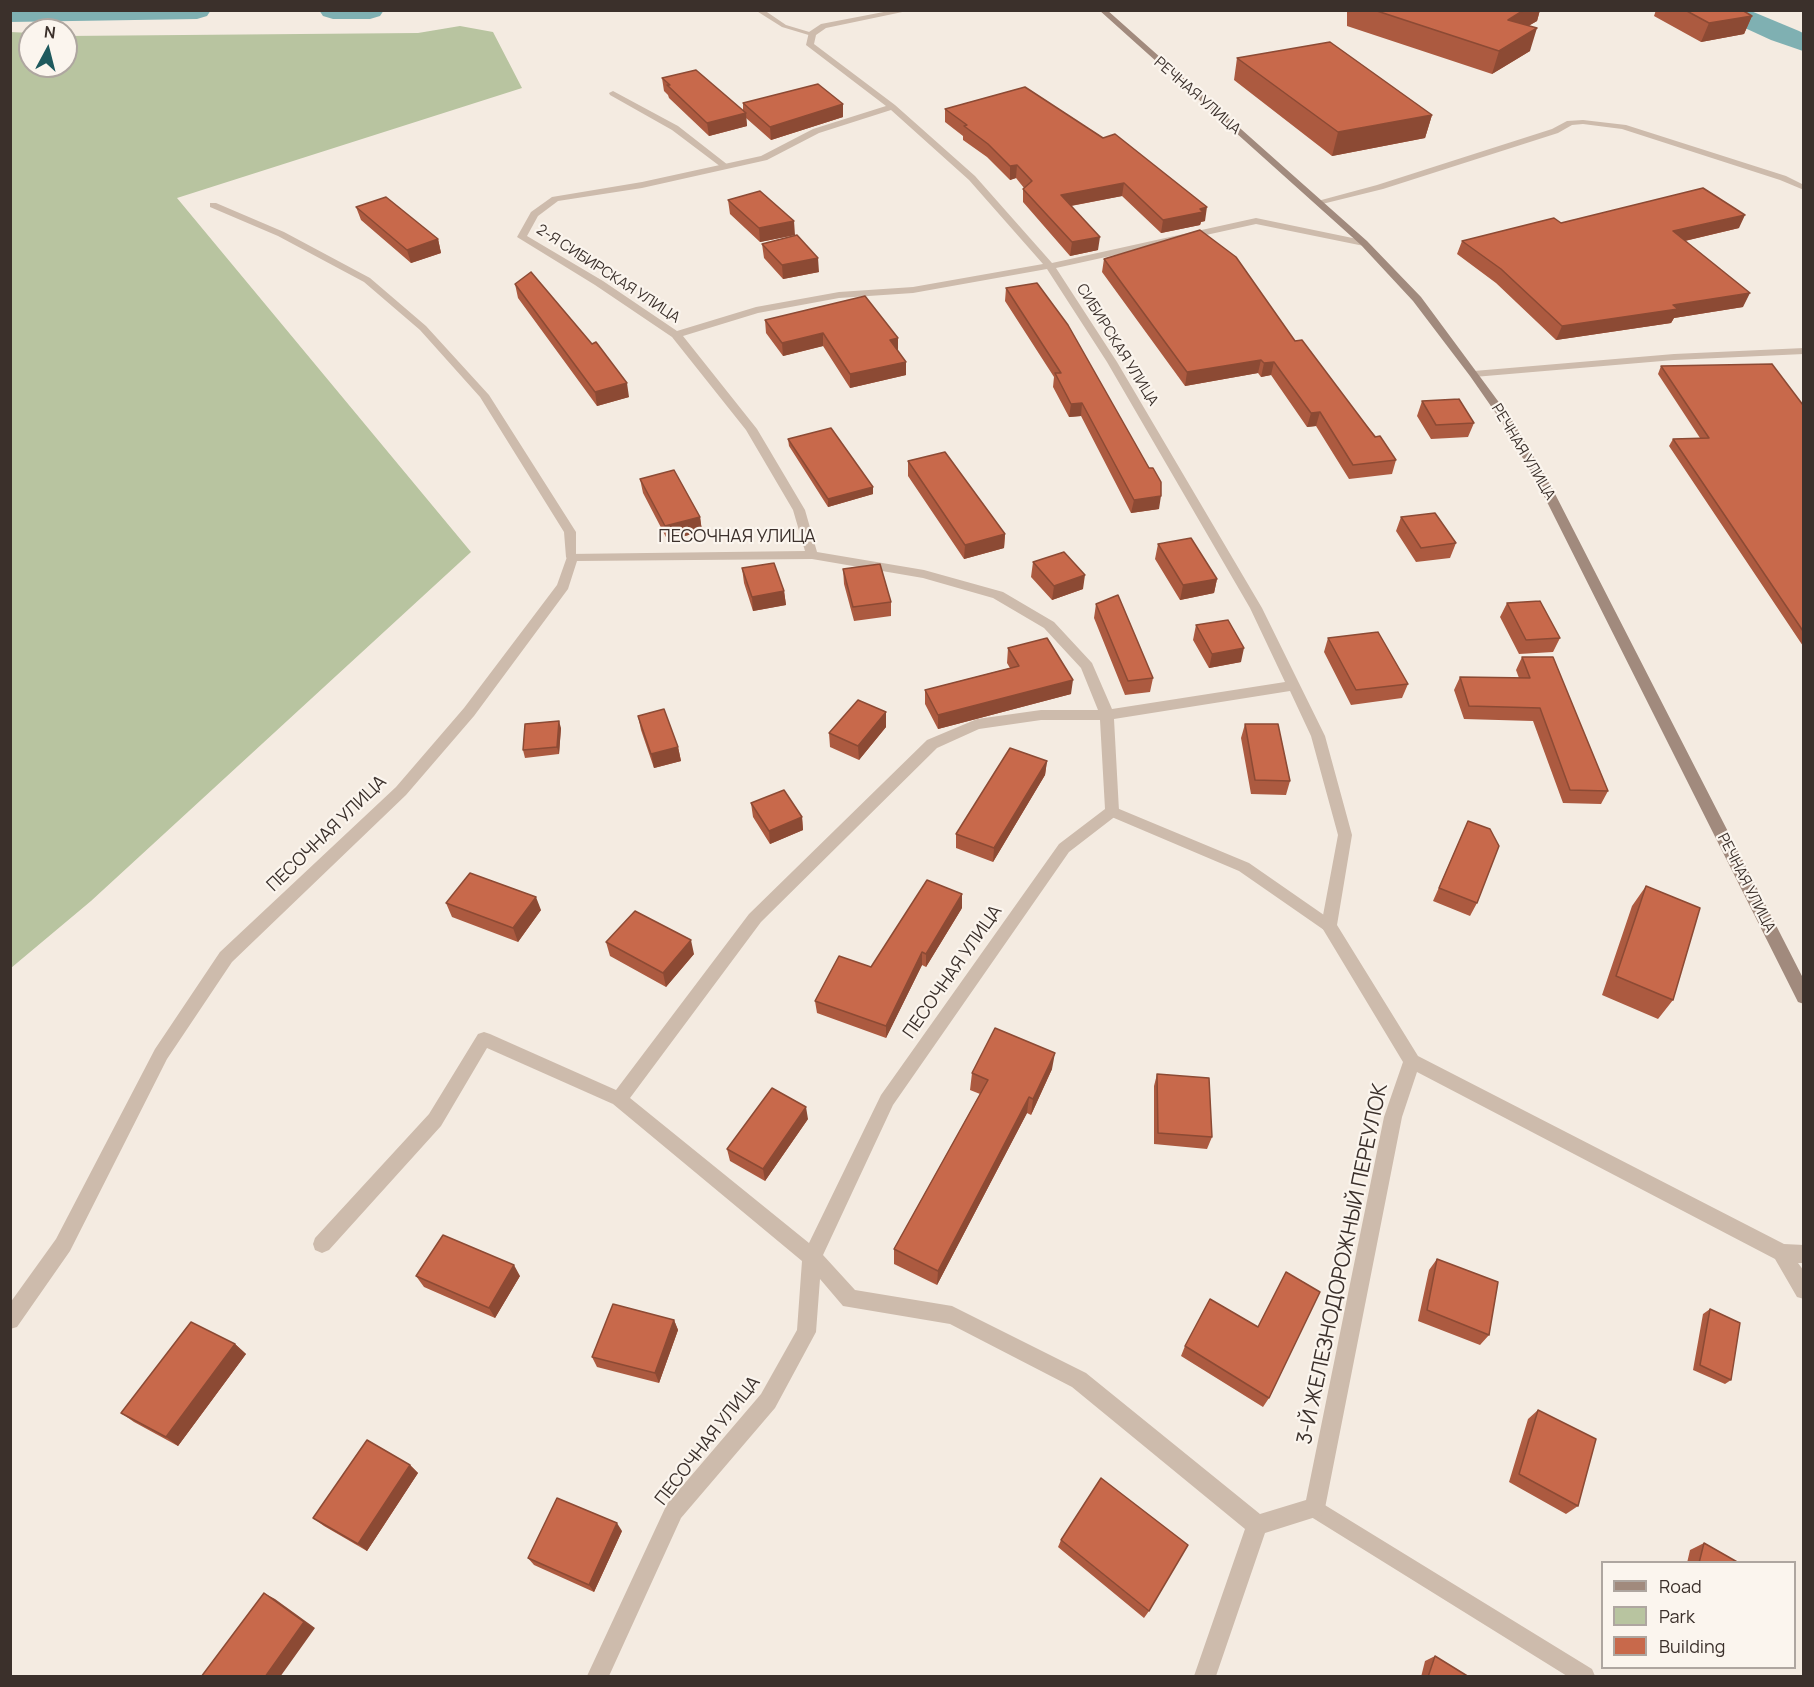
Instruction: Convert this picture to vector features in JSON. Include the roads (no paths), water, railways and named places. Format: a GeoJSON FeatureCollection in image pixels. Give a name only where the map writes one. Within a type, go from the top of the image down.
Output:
{"type":"FeatureCollection","features":[{"type":"Feature","properties":{"kind":"main road","name":"РЕЧНАЯ УЛИЦА"},"geometry":{"type":"LineString","coordinates":[[1102,10],[1364,243],[1417,299],[1474,374],[1508,422],[1546,488],[1803,997]]}},
{"type":"Feature","properties":{"kind":"street"},"geometry":{"type":"LineString","coordinates":[[812,34],[824,26],[909,10]]}},
{"type":"Feature","properties":{"kind":"street","name":"СИБИРСКАЯ УЛИЦА"},"geometry":{"type":"LineString","coordinates":[[812,34],[810,45],[892,107],[972,178],[1050,266],[1112,362],[1256,608],[1318,736],[1345,835],[1329,926]]}},
{"type":"Feature","properties":{"kind":"street","name":"2-Я СИБИРСКАЯ УЛИЦА"},"geometry":{"type":"LineString","coordinates":[[812,555],[799,510],[751,429],[676,335],[599,283],[522,237],[534,214],[555,199],[642,185],[724,165],[764,158],[816,131],[892,107]]}},
{"type":"Feature","properties":{"kind":"street"},"geometry":{"type":"LineString","coordinates":[[676,335],[756,310],[839,295],[913,290],[1050,266],[1256,221],[1364,243]]}},
{"type":"Feature","properties":{"kind":"street","name":"ПЕСОЧНАЯ УЛИЦА"},"geometry":{"type":"LineString","coordinates":[[10,1320],[63,1245],[161,1054],[226,957],[401,790],[469,712],[563,586],[572,557],[812,555],[924,574],[998,595],[1049,626],[1088,666],[1107,715],[1112,812],[1064,848],[887,1100],[812,1257],[806,1332],[768,1401],[674,1510],[598,1677]]}},
{"type":"Feature","properties":{"kind":"street"},"geometry":{"type":"LineString","coordinates":[[619,1099],[755,918],[932,744],[977,724],[1041,715],[1107,715],[1293,686]]}},
{"type":"Feature","properties":{"kind":"street"},"geometry":{"type":"LineString","coordinates":[[1329,926],[1412,1061],[1782,1252],[1803,1254]]}},
{"type":"Feature","properties":{"kind":"street"},"geometry":{"type":"LineString","coordinates":[[322,1244],[435,1120],[484,1039],[619,1099],[812,1257],[850,1299],[952,1315],[1079,1380],[1257,1525]]}},
{"type":"Feature","properties":{"kind":"street","name":"3-Й ЖЕЛЕЗНОДОРОЖНЫЙ ПЕРЕУЛОК"},"geometry":{"type":"LineString","coordinates":[[1315,1508],[1393,1117],[1412,1061]]}},
{"type":"Feature","properties":{"kind":"street"},"geometry":{"type":"LineString","coordinates":[[1782,1252],[1803,1290]]}},
{"type":"Feature","properties":{"kind":"street"},"geometry":{"type":"LineString","coordinates":[[1257,1525],[1315,1508]]}},
{"type":"Feature","properties":{"kind":"street"},"geometry":{"type":"LineString","coordinates":[[1205,1677],[1257,1525]]}},
{"type":"Feature","properties":{"kind":"lane"},"geometry":{"type":"LineString","coordinates":[[758,10],[784,26],[812,34]]}},
{"type":"Feature","properties":{"kind":"lane"},"geometry":{"type":"LineString","coordinates":[[613,93],[675,128],[724,165]]}},
{"type":"Feature","properties":{"kind":"lane"},"geometry":{"type":"LineString","coordinates":[[1318,202],[1380,187],[1535,138],[1570,123],[1583,122],[1623,127],[1783,178],[1803,188]]}},
{"type":"Feature","properties":{"kind":"lane"},"geometry":{"type":"LineString","coordinates":[[213,205],[281,234],[367,279],[423,328],[484,395],[570,532],[572,557]]}},
{"type":"Feature","properties":{"kind":"lane"},"geometry":{"type":"LineString","coordinates":[[1474,374],[1674,357],[1803,351]]}},
{"type":"Feature","properties":{"kind":"lane"},"geometry":{"type":"LineString","coordinates":[[1112,812],[1244,867],[1329,926]]}},
{"type":"Feature","properties":{"kind":"lane"},"geometry":{"type":"LineString","coordinates":[[1315,1508],[1585,1677]]}},
{"type":"Feature","properties":{"kind":"water"},"geometry":{"type":"Polygon","coordinates":[[[1708,11],[1751,11],[1799,31],[1803,33],[1803,51],[1771,40],[1708,11]]]}},
{"type":"Feature","properties":{"kind":"waterway"},"geometry":{"type":"LineString","coordinates":[[10,13],[197,10]]}},
{"type":"Feature","properties":{"kind":"waterway"},"geometry":{"type":"LineString","coordinates":[[333,10],[370,10]]}}]}
